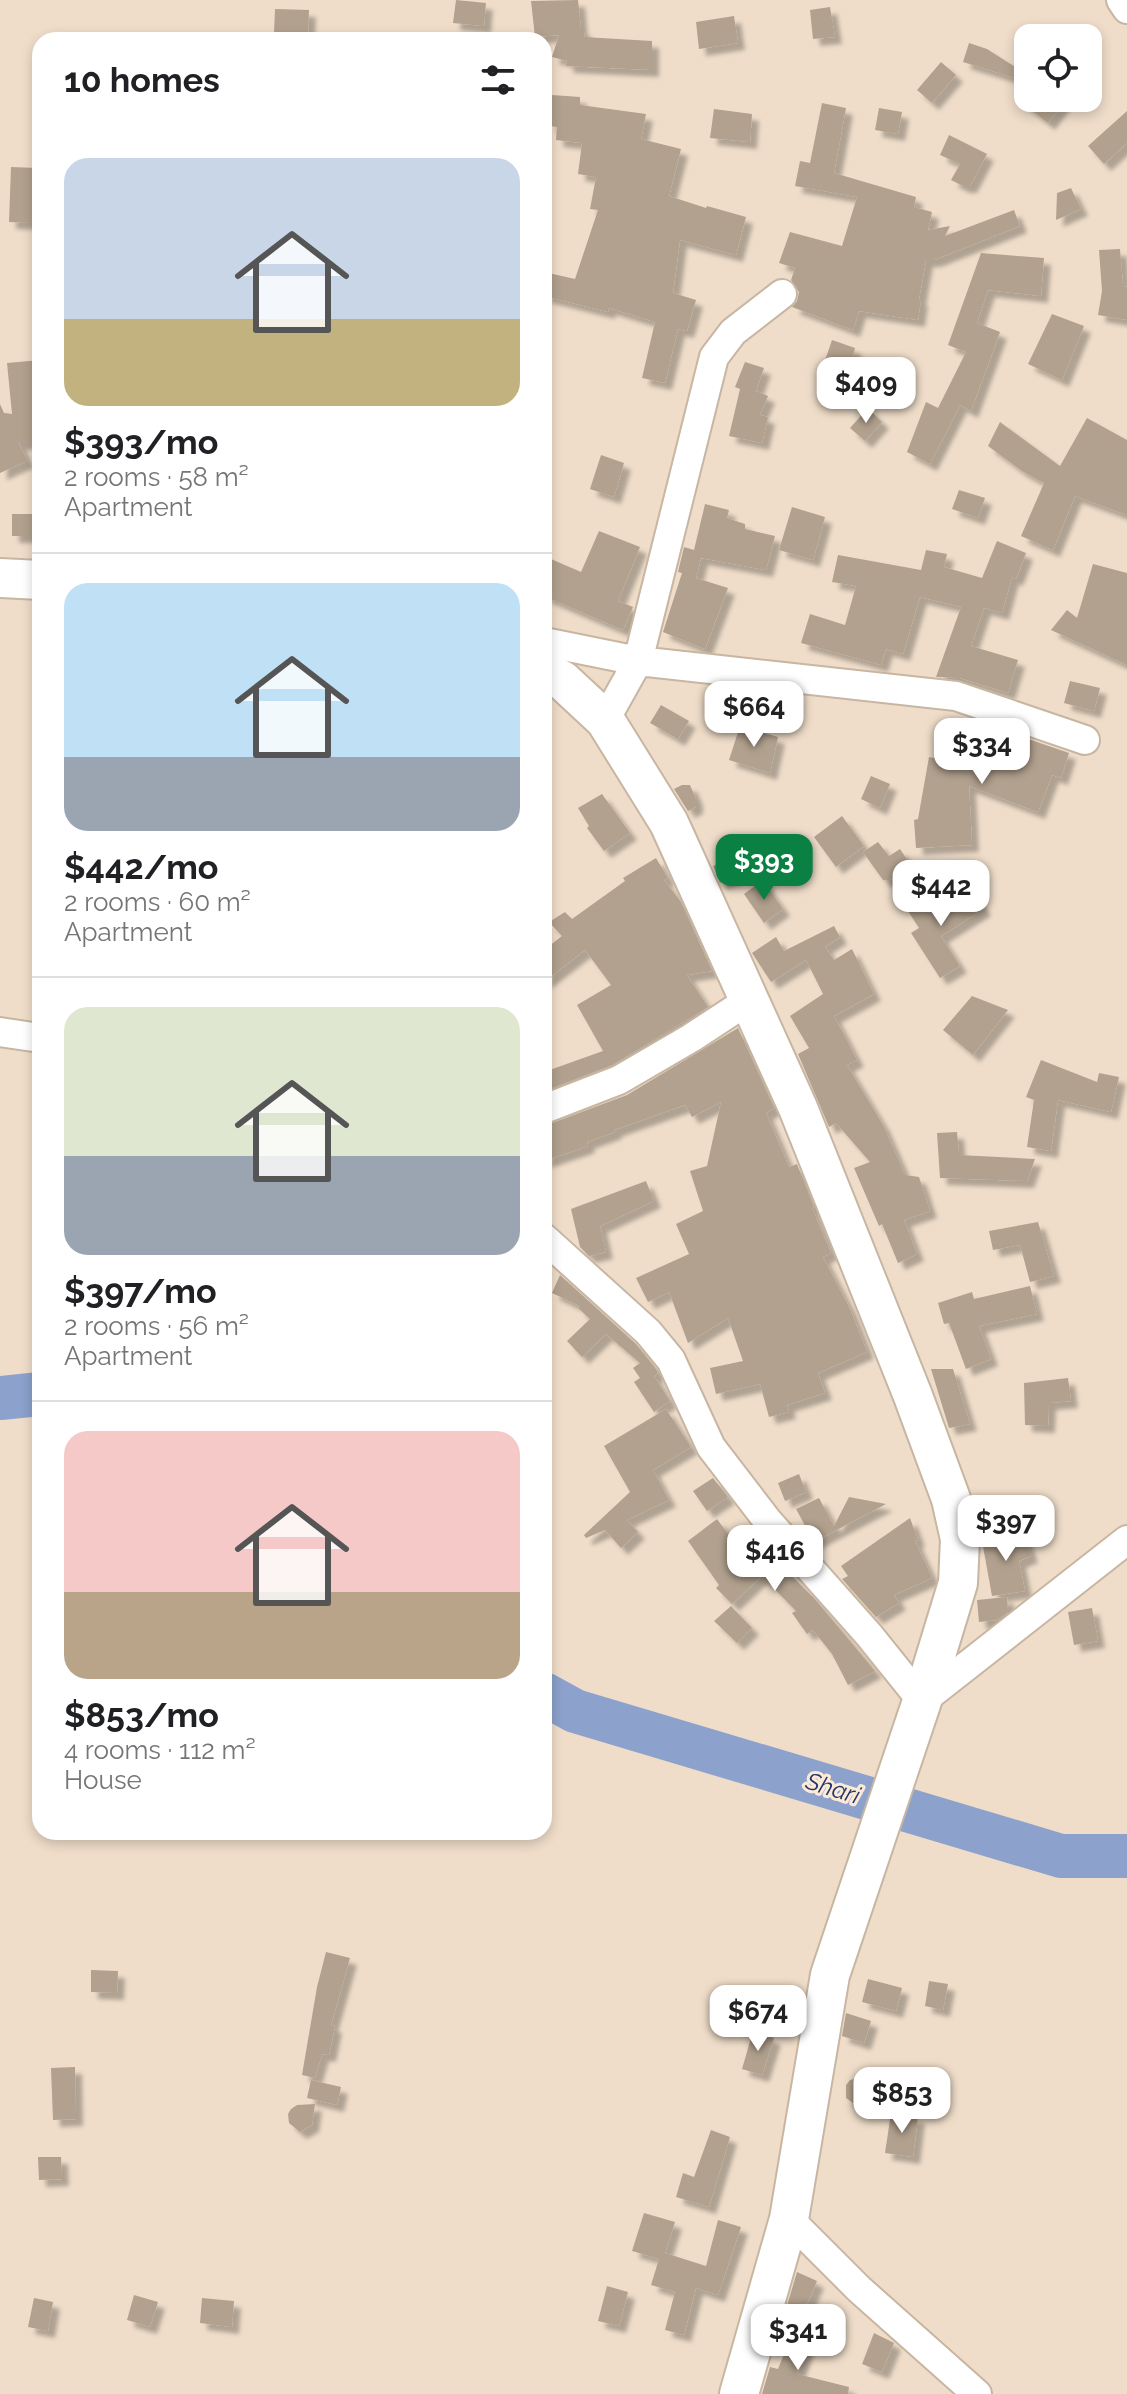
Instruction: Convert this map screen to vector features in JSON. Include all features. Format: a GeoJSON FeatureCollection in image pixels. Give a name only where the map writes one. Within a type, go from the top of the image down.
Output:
{"type":"FeatureCollection","features":[{"type":"Feature","properties":{"kind":"street"},"geometry":{"type":"LineString","coordinates":[[1121,0],[1127,9]]}},
{"type":"Feature","properties":{"kind":"street"},"geometry":{"type":"LineString","coordinates":[[605,720],[638,661],[714,357],[733,332],[782,294]]}},
{"type":"Feature","properties":{"kind":"street"},"geometry":{"type":"LineString","coordinates":[[0,578],[32,580]]}},
{"type":"Feature","properties":{"kind":"street"},"geometry":{"type":"LineString","coordinates":[[552,644],[638,661],[956,696],[1085,740]]}},
{"type":"Feature","properties":{"kind":"street"},"geometry":{"type":"LineString","coordinates":[[552,674],[605,720],[669,823],[798,1108],[951,1499],[960,1539],[958,1583],[922,1701],[830,1975],[789,2219],[739,2394]]}},
{"type":"Feature","properties":{"kind":"street"},"geometry":{"type":"LineString","coordinates":[[552,1106],[619,1080],[749,1000]]}},
{"type":"Feature","properties":{"kind":"street"},"geometry":{"type":"LineString","coordinates":[[0,1032],[32,1037]]}},
{"type":"Feature","properties":{"kind":"street"},"geometry":{"type":"LineString","coordinates":[[552,1245],[648,1332],[671,1360],[711,1447],[767,1520],[869,1635],[922,1701]]}},
{"type":"Feature","properties":{"kind":"street"},"geometry":{"type":"LineString","coordinates":[[922,1701],[1127,1540]]}},
{"type":"Feature","properties":{"kind":"street"},"geometry":{"type":"LineString","coordinates":[[789,2219],[859,2289],[977,2394]]}},
{"type":"Feature","properties":{"kind":"building"},"geometry":{"type":"Polygon","coordinates":[[[456,0],[486,3],[484,26],[453,23],[456,0]]]}},
{"type":"Feature","properties":{"kind":"building"},"geometry":{"type":"Polygon","coordinates":[[[578,0],[584,37],[652,41],[652,70],[566,66],[567,61],[552,57],[559,35],[534,32],[531,1],[578,0]]]}},
{"type":"Feature","properties":{"kind":"building"},"geometry":{"type":"Polygon","coordinates":[[[830,7],[835,37],[813,39],[810,10],[830,7]]]}},
{"type":"Feature","properties":{"kind":"building"},"geometry":{"type":"Polygon","coordinates":[[[275,9],[309,10],[308,32],[274,32],[275,9]]]}},
{"type":"Feature","properties":{"kind":"building"},"geometry":{"type":"Polygon","coordinates":[[[734,16],[738,43],[699,49],[696,22],[734,16]]]}},
{"type":"Feature","properties":{"kind":"building"},"geometry":{"type":"Polygon","coordinates":[[[969,43],[987,49],[1014,66],[1014,78],[963,62],[969,43]]]}},
{"type":"Feature","properties":{"kind":"building"},"geometry":{"type":"Polygon","coordinates":[[[941,62],[956,75],[932,103],[917,90],[941,62]]]}},
{"type":"Feature","properties":{"kind":"building"},"geometry":{"type":"Polygon","coordinates":[[[552,95],[580,97],[580,105],[646,114],[641,139],[681,149],[669,196],[746,217],[736,255],[680,240],[673,293],[696,300],[687,331],[678,329],[665,383],[642,378],[655,322],[609,308],[608,312],[552,298],[552,274],[575,279],[598,210],[590,209],[596,177],[578,174],[582,143],[556,140],[557,127],[552,126],[552,95]]]}},
{"type":"Feature","properties":{"kind":"building"},"geometry":{"type":"Polygon","coordinates":[[[822,103],[846,108],[834,173],[916,197],[914,207],[932,212],[928,230],[950,226],[945,236],[1014,210],[1020,226],[934,260],[926,260],[918,320],[859,311],[853,330],[792,307],[799,292],[791,280],[795,268],[779,263],[790,232],[842,246],[857,197],[795,186],[800,161],[810,163],[822,103]]]}},
{"type":"Feature","properties":{"kind":"building"},"geometry":{"type":"Polygon","coordinates":[[[879,108],[902,112],[898,134],[875,130],[879,108]]]}},
{"type":"Feature","properties":{"kind":"building"},"geometry":{"type":"Polygon","coordinates":[[[714,109],[752,114],[750,142],[710,138],[714,109]]]}},
{"type":"Feature","properties":{"kind":"building"},"geometry":{"type":"Polygon","coordinates":[[[1127,111],[1127,143],[1104,164],[1088,146],[1127,111]]]}},
{"type":"Feature","properties":{"kind":"building"},"geometry":{"type":"Polygon","coordinates":[[[1034,112],[1056,112],[1048,123],[1034,112]]]}},
{"type":"Feature","properties":{"kind":"building"},"geometry":{"type":"Polygon","coordinates":[[[949,135],[987,154],[970,186],[951,180],[960,164],[940,155],[949,135]]]}},
{"type":"Feature","properties":{"kind":"building"},"geometry":{"type":"Polygon","coordinates":[[[11,167],[32,168],[32,223],[9,222],[11,167]]]}},
{"type":"Feature","properties":{"kind":"building"},"geometry":{"type":"Polygon","coordinates":[[[1071,188],[1081,209],[1056,220],[1057,193],[1071,188]]]}},
{"type":"Feature","properties":{"kind":"building"},"geometry":{"type":"Polygon","coordinates":[[[1120,249],[1123,286],[1127,287],[1127,320],[1098,315],[1102,291],[1099,250],[1120,249]]]}},
{"type":"Feature","properties":{"kind":"building"},"geometry":{"type":"Polygon","coordinates":[[[981,253],[1044,258],[1041,296],[988,290],[977,323],[1000,332],[971,411],[960,405],[930,464],[907,452],[926,402],[938,408],[966,352],[948,345],[981,253]]]}},
{"type":"Feature","properties":{"kind":"building"},"geometry":{"type":"Polygon","coordinates":[[[1052,314],[1084,326],[1062,380],[1028,364],[1052,314]]]}},
{"type":"Feature","properties":{"kind":"building"},"geometry":{"type":"Polygon","coordinates":[[[832,340],[855,348],[852,359],[872,365],[863,392],[819,378],[832,340]]]}},
{"type":"Feature","properties":{"kind":"building"},"geometry":{"type":"Polygon","coordinates":[[[32,361],[32,443],[19,443],[27,461],[0,473],[0,404],[4,413],[12,414],[7,363],[32,361]]]}},
{"type":"Feature","properties":{"kind":"building"},"geometry":{"type":"Polygon","coordinates":[[[745,362],[764,368],[756,391],[768,396],[760,415],[768,417],[762,443],[729,436],[740,389],[735,387],[745,362]]]}},
{"type":"Feature","properties":{"kind":"building"},"geometry":{"type":"Polygon","coordinates":[[[868,408],[882,422],[865,441],[850,428],[868,408]]]}},
{"type":"Feature","properties":{"kind":"building"},"geometry":{"type":"Polygon","coordinates":[[[1087,418],[1127,440],[1127,515],[1075,496],[1053,550],[1021,536],[1044,483],[988,446],[1000,422],[1060,466],[1087,418]]]}},
{"type":"Feature","properties":{"kind":"building"},"geometry":{"type":"Polygon","coordinates":[[[601,455],[624,463],[614,497],[590,489],[601,455]]]}},
{"type":"Feature","properties":{"kind":"building"},"geometry":{"type":"Polygon","coordinates":[[[959,490],[985,498],[978,518],[952,509],[959,490]]]}},
{"type":"Feature","properties":{"kind":"building"},"geometry":{"type":"Polygon","coordinates":[[[705,504],[729,510],[727,518],[745,524],[745,529],[775,536],[766,570],[701,558],[696,578],[728,588],[705,649],[663,632],[682,573],[678,572],[684,547],[694,550],[705,504]]]}},
{"type":"Feature","properties":{"kind":"building"},"geometry":{"type":"Polygon","coordinates":[[[792,507],[825,517],[813,560],[779,550],[792,507]]]}},
{"type":"Feature","properties":{"kind":"building"},"geometry":{"type":"Polygon","coordinates":[[[12,514],[32,514],[32,536],[12,536],[12,514]]]}},
{"type":"Feature","properties":{"kind":"building"},"geometry":{"type":"Polygon","coordinates":[[[599,531],[640,547],[618,601],[633,607],[623,630],[552,599],[552,559],[581,572],[599,531]]]}},
{"type":"Feature","properties":{"kind":"building"},"geometry":{"type":"Polygon","coordinates":[[[997,541],[1026,553],[1016,579],[1012,577],[1002,613],[984,608],[971,646],[1018,660],[1008,693],[960,678],[936,677],[961,607],[920,597],[903,654],[886,649],[881,665],[801,643],[810,614],[845,625],[856,586],[832,582],[838,555],[921,570],[926,550],[947,554],[944,567],[982,578],[997,541]]]}},
{"type":"Feature","properties":{"kind":"building"},"geometry":{"type":"Polygon","coordinates":[[[1093,564],[1127,573],[1127,665],[1051,630],[1067,610],[1077,618],[1093,564]]]}},
{"type":"Feature","properties":{"kind":"building"},"geometry":{"type":"Polygon","coordinates":[[[1070,681],[1100,688],[1094,711],[1064,703],[1070,681]]]}},
{"type":"Feature","properties":{"kind":"building"},"geometry":{"type":"Polygon","coordinates":[[[661,705],[689,721],[678,739],[650,723],[661,705]]]}},
{"type":"Feature","properties":{"kind":"building"},"geometry":{"type":"Polygon","coordinates":[[[740,726],[778,737],[770,773],[729,760],[740,726]]]}},
{"type":"Feature","properties":{"kind":"building"},"geometry":{"type":"Polygon","coordinates":[[[1005,731],[1069,753],[1061,778],[1052,775],[1038,812],[969,786],[972,845],[916,848],[914,820],[918,819],[929,757],[939,759],[941,747],[996,757],[1005,731]]]}},
{"type":"Feature","properties":{"kind":"building"},"geometry":{"type":"Polygon","coordinates":[[[871,776],[890,784],[880,808],[861,799],[871,776]]]}},
{"type":"Feature","properties":{"kind":"building"},"geometry":{"type":"Polygon","coordinates":[[[690,785],[696,799],[696,807],[688,811],[674,789],[690,785]]]}},
{"type":"Feature","properties":{"kind":"building"},"geometry":{"type":"Polygon","coordinates":[[[602,794],[630,833],[604,851],[587,828],[589,826],[578,808],[602,794]]]}},
{"type":"Feature","properties":{"kind":"building"},"geometry":{"type":"Polygon","coordinates":[[[842,816],[864,846],[836,867],[814,837],[842,816]]]}},
{"type":"Feature","properties":{"kind":"building"},"geometry":{"type":"Polygon","coordinates":[[[878,842],[889,856],[900,849],[911,865],[890,880],[883,880],[863,852],[878,842]]]}},
{"type":"Feature","properties":{"kind":"building"},"geometry":{"type":"Polygon","coordinates":[[[734,857],[742,874],[720,883],[713,866],[734,857]]]}},
{"type":"Feature","properties":{"kind":"building"},"geometry":{"type":"Polygon","coordinates":[[[656,858],[668,878],[664,880],[681,902],[712,971],[687,975],[708,1007],[612,1065],[552,1088],[552,1069],[603,1051],[577,1005],[611,985],[585,950],[552,976],[552,944],[562,936],[552,925],[552,920],[565,912],[572,919],[625,881],[623,878],[656,858]]]}},
{"type":"Feature","properties":{"kind":"building"},"geometry":{"type":"Polygon","coordinates":[[[763,880],[783,909],[764,923],[744,894],[763,880]]]}},
{"type":"Feature","properties":{"kind":"building"},"geometry":{"type":"Polygon","coordinates":[[[973,891],[984,909],[941,936],[960,966],[940,978],[911,933],[919,928],[908,911],[934,893],[944,909],[973,891]]]}},
{"type":"Feature","properties":{"kind":"building"},"geometry":{"type":"Polygon","coordinates":[[[834,926],[840,937],[825,947],[834,960],[852,949],[874,994],[834,1016],[857,1060],[847,1065],[883,1125],[905,1175],[919,1177],[930,1211],[904,1220],[917,1254],[898,1263],[854,1168],[870,1162],[836,1123],[829,1127],[798,1054],[809,1048],[790,1016],[823,994],[806,960],[771,982],[752,953],[776,937],[784,951],[834,926]]]}},
{"type":"Feature","properties":{"kind":"building"},"geometry":{"type":"Polygon","coordinates":[[[972,996],[1008,1010],[973,1055],[943,1030],[972,996]]]}},
{"type":"Feature","properties":{"kind":"building"},"geometry":{"type":"Polygon","coordinates":[[[738,1028],[774,1108],[766,1113],[789,1167],[797,1164],[814,1207],[831,1253],[823,1257],[850,1309],[867,1352],[818,1373],[825,1393],[787,1405],[789,1412],[769,1417],[760,1384],[716,1394],[710,1368],[743,1361],[728,1318],[688,1343],[669,1292],[648,1302],[636,1278],[689,1254],[676,1224],[703,1211],[690,1171],[707,1166],[721,1102],[692,1117],[685,1105],[614,1130],[587,1142],[588,1146],[552,1158],[552,1123],[627,1095],[738,1028]]]}},
{"type":"Feature","properties":{"kind":"building"},"geometry":{"type":"Polygon","coordinates":[[[1041,1060],[1097,1082],[1099,1073],[1119,1077],[1111,1112],[1058,1100],[1051,1151],[1027,1147],[1034,1100],[1026,1097],[1041,1060]]]}},
{"type":"Feature","properties":{"kind":"building"},"geometry":{"type":"Polygon","coordinates":[[[957,1132],[959,1155],[1035,1159],[1027,1181],[940,1178],[937,1133],[957,1132]]]}},
{"type":"Feature","properties":{"kind":"building"},"geometry":{"type":"Polygon","coordinates":[[[646,1181],[654,1201],[600,1226],[606,1252],[589,1256],[580,1247],[571,1209],[646,1181]]]}},
{"type":"Feature","properties":{"kind":"building"},"geometry":{"type":"Polygon","coordinates":[[[1038,1222],[1054,1276],[1030,1282],[1020,1245],[993,1250],[989,1231],[1038,1222]]]}},
{"type":"Feature","properties":{"kind":"building"},"geometry":{"type":"Polygon","coordinates":[[[560,1275],[636,1344],[656,1369],[658,1373],[654,1376],[670,1401],[654,1412],[634,1382],[640,1378],[633,1368],[640,1363],[606,1334],[582,1357],[567,1341],[590,1319],[578,1308],[580,1306],[552,1293],[560,1275]]]}},
{"type":"Feature","properties":{"kind":"building"},"geometry":{"type":"Polygon","coordinates":[[[1030,1286],[1037,1314],[979,1326],[991,1359],[966,1369],[949,1323],[944,1324],[938,1303],[972,1292],[974,1299],[1030,1286]]]}},
{"type":"Feature","properties":{"kind":"building"},"geometry":{"type":"Polygon","coordinates":[[[931,1369],[953,1369],[970,1424],[949,1428],[931,1369]]]}},
{"type":"Feature","properties":{"kind":"building"},"geometry":{"type":"Polygon","coordinates":[[[1068,1378],[1071,1401],[1049,1403],[1048,1426],[1025,1425],[1024,1383],[1068,1378]]]}},
{"type":"Feature","properties":{"kind":"building"},"geometry":{"type":"Polygon","coordinates":[[[666,1409],[691,1447],[653,1470],[669,1500],[627,1520],[638,1532],[621,1548],[605,1530],[586,1538],[584,1535],[630,1492],[604,1446],[666,1409]]]}},
{"type":"Feature","properties":{"kind":"building"},"geometry":{"type":"Polygon","coordinates":[[[799,1474],[806,1492],[785,1501],[778,1483],[799,1474]]]}},
{"type":"Feature","properties":{"kind":"building"},"geometry":{"type":"Polygon","coordinates":[[[713,1478],[728,1497],[707,1511],[693,1491],[713,1478]]]}},
{"type":"Feature","properties":{"kind":"building"},"geometry":{"type":"Polygon","coordinates":[[[849,1497],[886,1504],[814,1542],[796,1509],[819,1498],[834,1526],[849,1497]]]}},
{"type":"Feature","properties":{"kind":"building"},"geometry":{"type":"Polygon","coordinates":[[[910,1518],[918,1540],[915,1541],[932,1578],[894,1595],[899,1603],[876,1617],[842,1579],[848,1576],[841,1566],[910,1518]]]}},
{"type":"Feature","properties":{"kind":"building"},"geometry":{"type":"Polygon","coordinates":[[[717,1519],[747,1560],[761,1546],[814,1598],[875,1671],[848,1685],[832,1654],[813,1630],[807,1634],[792,1613],[796,1611],[762,1576],[732,1604],[716,1588],[719,1585],[688,1541],[717,1519]]]}},
{"type":"Feature","properties":{"kind":"building"},"geometry":{"type":"Polygon","coordinates":[[[1023,1531],[1031,1556],[1019,1561],[1025,1591],[992,1596],[982,1541],[1023,1531]]]}},
{"type":"Feature","properties":{"kind":"building"},"geometry":{"type":"Polygon","coordinates":[[[1007,1597],[1008,1612],[997,1620],[979,1622],[977,1600],[1007,1597]]]}},
{"type":"Feature","properties":{"kind":"building"},"geometry":{"type":"Polygon","coordinates":[[[731,1606],[752,1628],[737,1643],[714,1621],[731,1606]]]}},
{"type":"Feature","properties":{"kind":"building"},"geometry":{"type":"Polygon","coordinates":[[[1092,1608],[1098,1641],[1074,1645],[1068,1612],[1092,1608]]]}},
{"type":"Feature","properties":{"kind":"building"},"geometry":{"type":"Polygon","coordinates":[[[326,1952],[350,1958],[331,2025],[335,2026],[329,2055],[322,2054],[315,2078],[302,2075],[326,1952]]]}},
{"type":"Feature","properties":{"kind":"building"},"geometry":{"type":"Polygon","coordinates":[[[91,1970],[118,1971],[117,1993],[91,1992],[91,1970]]]}},
{"type":"Feature","properties":{"kind":"building"},"geometry":{"type":"Polygon","coordinates":[[[868,1979],[902,1988],[896,2011],[862,2002],[868,1979]]]}},
{"type":"Feature","properties":{"kind":"building"},"geometry":{"type":"Polygon","coordinates":[[[929,1981],[948,1984],[943,2010],[925,2006],[929,1981]]]}},
{"type":"Feature","properties":{"kind":"building"},"geometry":{"type":"Polygon","coordinates":[[[846,2013],[871,2021],[864,2043],[842,2036],[846,2013]]]}},
{"type":"Feature","properties":{"kind":"building"},"geometry":{"type":"Polygon","coordinates":[[[753,2031],[774,2038],[762,2075],[742,2069],[753,2031]]]}},
{"type":"Feature","properties":{"kind":"building"},"geometry":{"type":"Polygon","coordinates":[[[75,2067],[76,2119],[53,2120],[51,2068],[75,2067]]]}},
{"type":"Feature","properties":{"kind":"building"},"geometry":{"type":"Polygon","coordinates":[[[862,2077],[869,2086],[870,2098],[862,2103],[853,2103],[846,2098],[846,2085],[850,2080],[862,2077]]]}},
{"type":"Feature","properties":{"kind":"building"},"geometry":{"type":"Polygon","coordinates":[[[311,2080],[341,2087],[337,2105],[307,2098],[311,2080]]]}},
{"type":"Feature","properties":{"kind":"building"},"geometry":{"type":"Polygon","coordinates":[[[315,2104],[312,2125],[300,2132],[289,2123],[291,2109],[297,2105],[315,2104]]]}},
{"type":"Feature","properties":{"kind":"building"},"geometry":{"type":"Polygon","coordinates":[[[891,2113],[918,2117],[913,2157],[885,2153],[891,2113]]]}},
{"type":"Feature","properties":{"kind":"building"},"geometry":{"type":"Polygon","coordinates":[[[711,2130],[730,2137],[709,2207],[676,2197],[683,2173],[694,2177],[711,2130]]]}},
{"type":"Feature","properties":{"kind":"building"},"geometry":{"type":"Polygon","coordinates":[[[38,2157],[61,2157],[62,2179],[39,2180],[38,2157]]]}},
{"type":"Feature","properties":{"kind":"building"},"geometry":{"type":"Polygon","coordinates":[[[644,2213],[675,2222],[665,2253],[706,2266],[718,2220],[741,2227],[718,2295],[696,2288],[684,2335],[665,2330],[675,2292],[651,2285],[659,2259],[632,2251],[644,2213]]]}},
{"type":"Feature","properties":{"kind":"building"},"geometry":{"type":"Polygon","coordinates":[[[797,2272],[817,2281],[802,2316],[786,2309],[797,2272]]]}},
{"type":"Feature","properties":{"kind":"building"},"geometry":{"type":"Polygon","coordinates":[[[607,2286],[628,2292],[619,2326],[598,2321],[607,2286]]]}},
{"type":"Feature","properties":{"kind":"building"},"geometry":{"type":"Polygon","coordinates":[[[134,2295],[158,2302],[150,2327],[127,2320],[134,2295]]]}},
{"type":"Feature","properties":{"kind":"building"},"geometry":{"type":"Polygon","coordinates":[[[34,2298],[53,2302],[48,2331],[28,2327],[34,2298]]]}},
{"type":"Feature","properties":{"kind":"building"},"geometry":{"type":"Polygon","coordinates":[[[202,2298],[234,2301],[232,2327],[200,2323],[202,2298]]]}},
{"type":"Feature","properties":{"kind":"building"},"geometry":{"type":"Polygon","coordinates":[[[796,2325],[813,2332],[797,2374],[849,2387],[848,2394],[762,2394],[770,2367],[778,2369],[796,2325]]]}},
{"type":"Feature","properties":{"kind":"building"},"geometry":{"type":"Polygon","coordinates":[[[874,2333],[894,2343],[882,2372],[862,2364],[874,2333]]]}},
{"type":"Feature","properties":{"kind":"waterway","name":"Shari"},"geometry":{"type":"LineString","coordinates":[[0,1398],[32,1395]]}},
{"type":"Feature","properties":{"kind":"waterway","name":"Shari"},"geometry":{"type":"LineString","coordinates":[[552,1698],[575,1711],[1061,1856],[1127,1856]]}}]}
